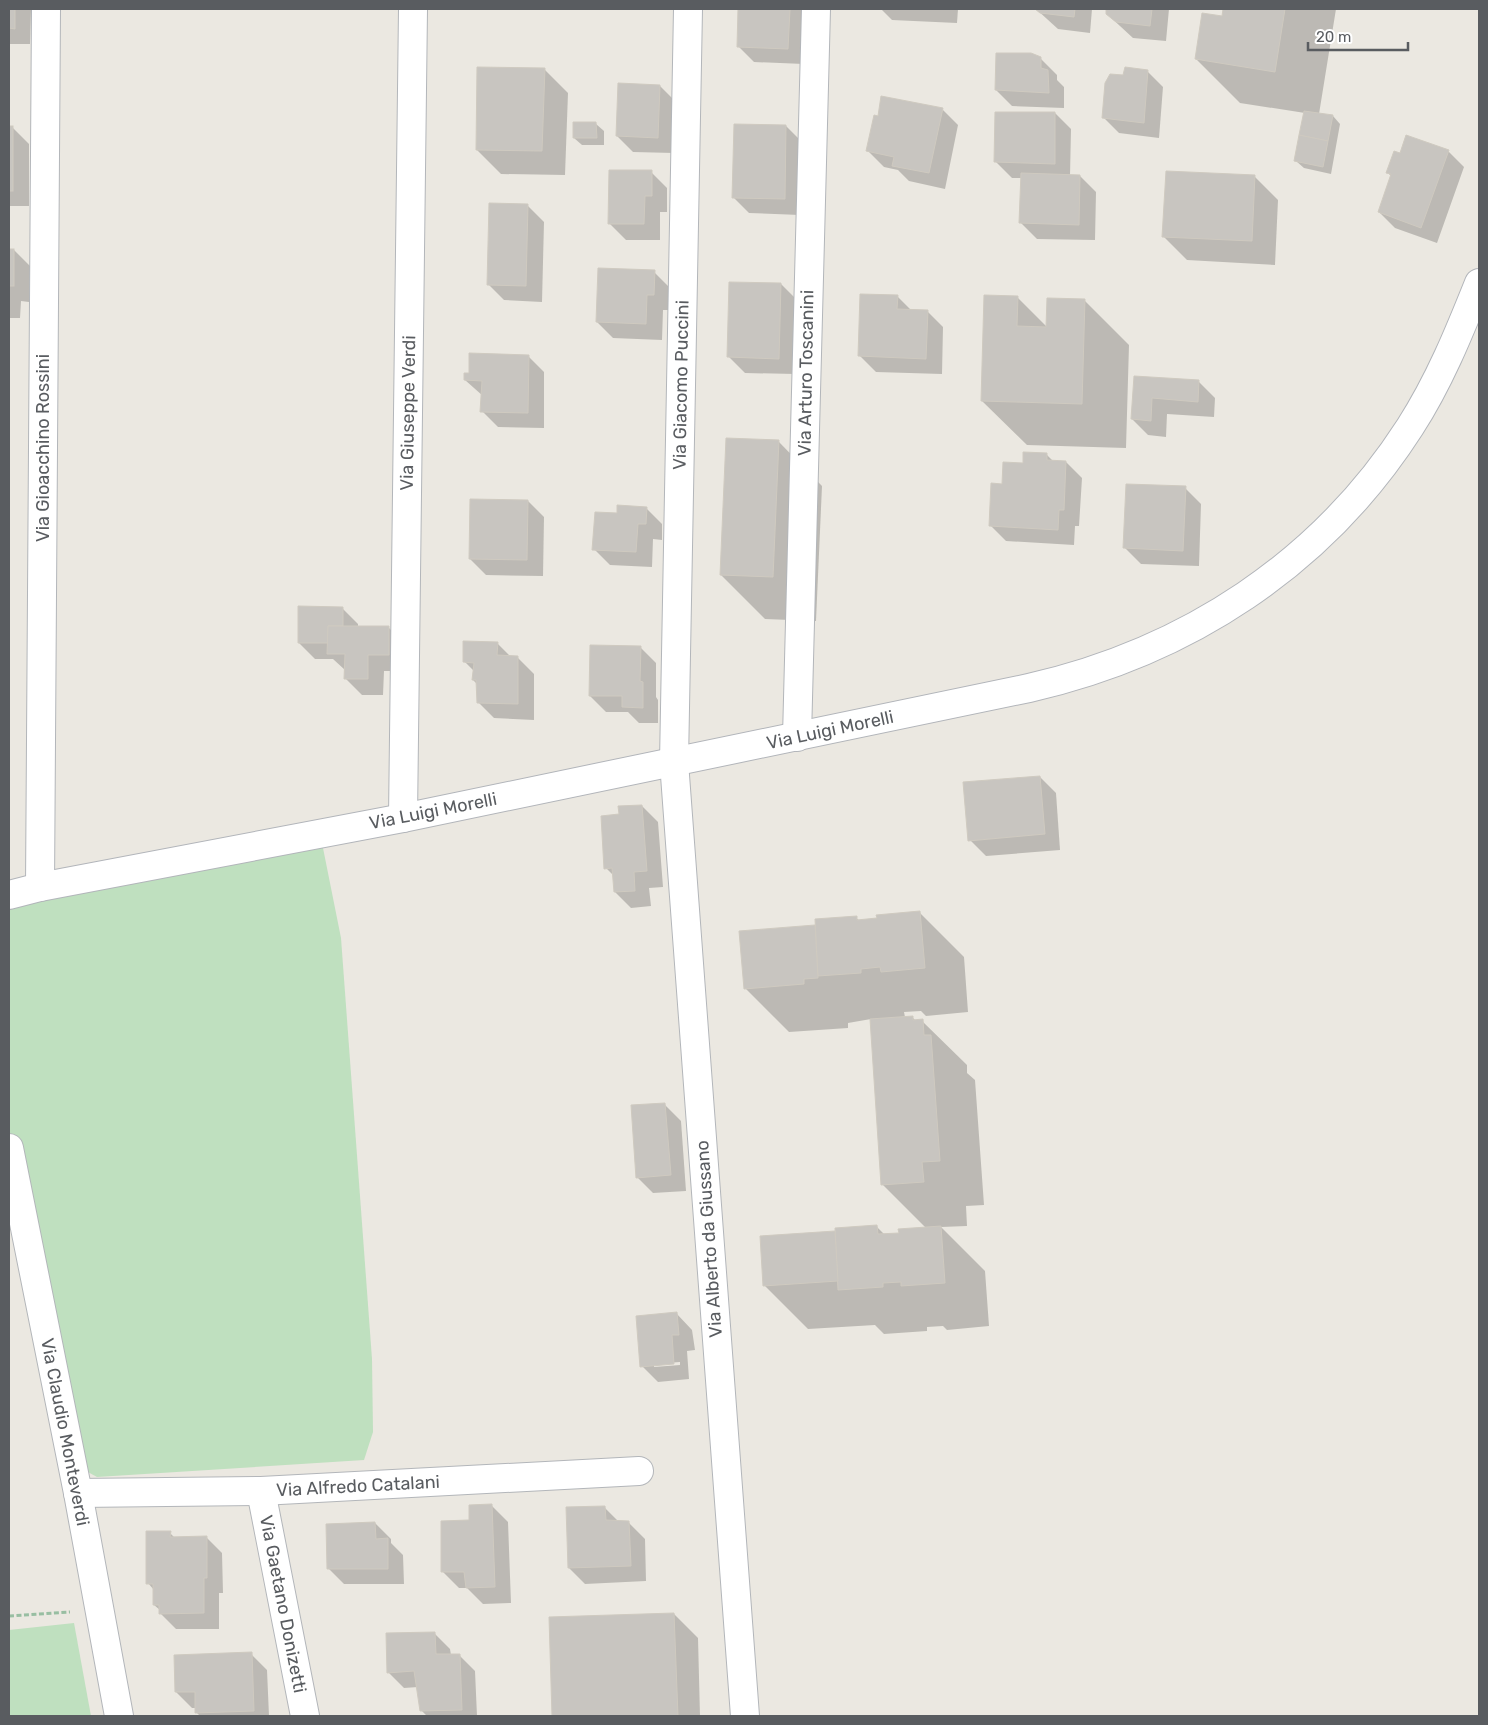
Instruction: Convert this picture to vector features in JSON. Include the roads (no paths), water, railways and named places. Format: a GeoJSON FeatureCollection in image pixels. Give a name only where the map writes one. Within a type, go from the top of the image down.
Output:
{"type":"FeatureCollection","features":[{"type":"Feature","properties":{"kind":"street","name":"Via Gioacchino Rossini"},"geometry":{"type":"LineString","coordinates":[[40,887],[46,9]]}},
{"type":"Feature","properties":{"kind":"street","name":"Via Giuseppe Verdi"},"geometry":{"type":"LineString","coordinates":[[403,818],[413,9]]}},
{"type":"Feature","properties":{"kind":"street","name":"Via Giacomo Puccini"},"geometry":{"type":"LineString","coordinates":[[674,762],[688,9]]}},
{"type":"Feature","properties":{"kind":"street","name":"Via Arturo Toscanini"},"geometry":{"type":"LineString","coordinates":[[797,738],[816,9]]}},
{"type":"Feature","properties":{"kind":"street","name":"Via Luigi Morelli"},"geometry":{"type":"LineString","coordinates":[[9,895],[40,887],[403,818],[797,738],[1065,680],[1134,657],[1200,625],[1261,585],[1317,539],[1348,506],[1389,457],[1410,427],[1437,380],[1479,284]]}},
{"type":"Feature","properties":{"kind":"street","name":"Via Alberto da Giussano"},"geometry":{"type":"LineString","coordinates":[[674,762],[746,1716]]}},
{"type":"Feature","properties":{"kind":"street","name":"Via Claudio Monteverdi"},"geometry":{"type":"LineString","coordinates":[[9,1148],[78,1493],[120,1716]]}},
{"type":"Feature","properties":{"kind":"street","name":"Via Alfredo Catalani"},"geometry":{"type":"LineString","coordinates":[[78,1493],[261,1491],[639,1471]]}},
{"type":"Feature","properties":{"kind":"street","name":"Via Gaetano Donizetti"},"geometry":{"type":"LineString","coordinates":[[261,1491],[305,1716]]}}]}
